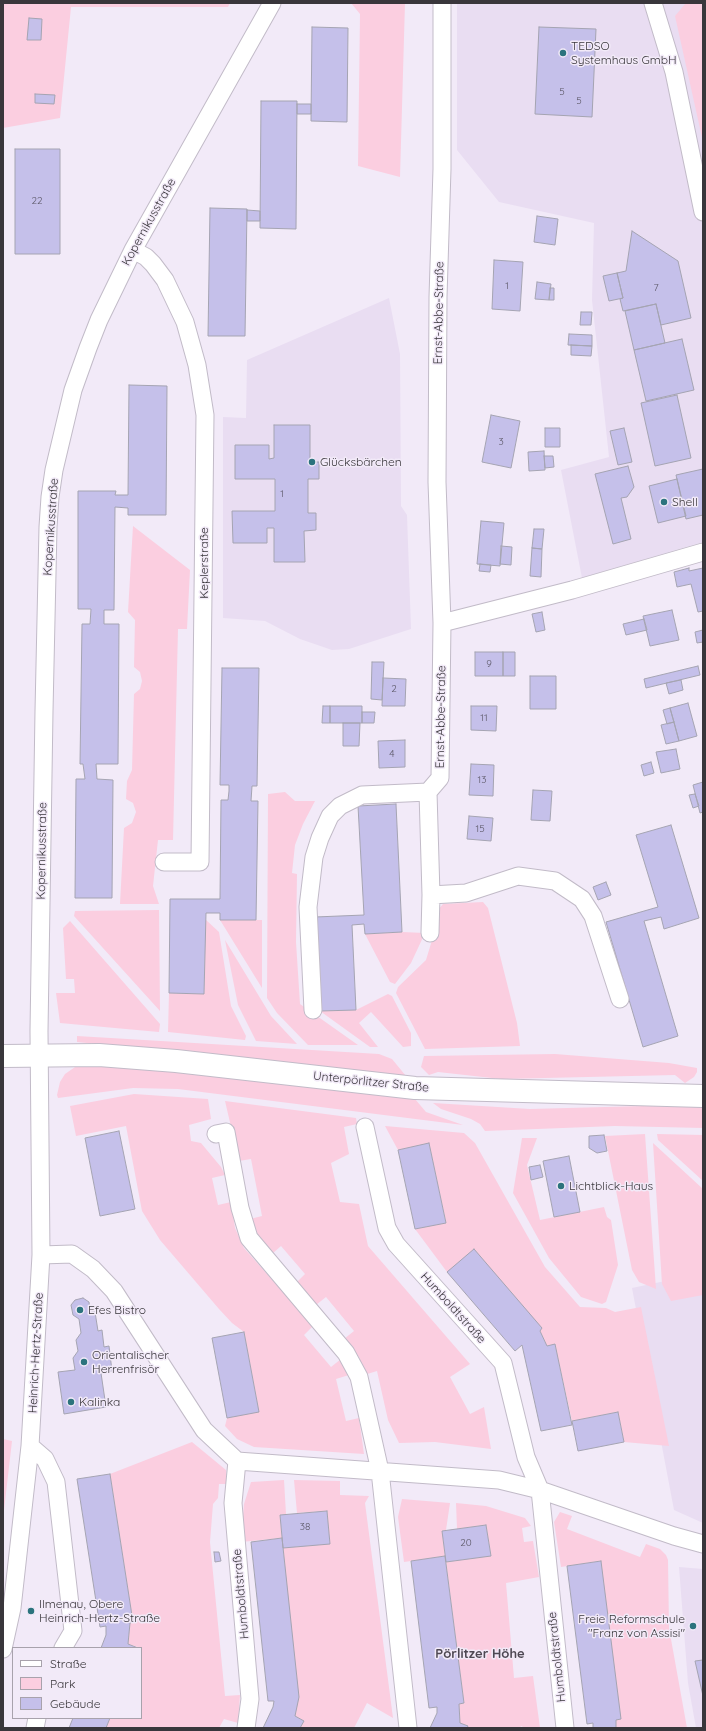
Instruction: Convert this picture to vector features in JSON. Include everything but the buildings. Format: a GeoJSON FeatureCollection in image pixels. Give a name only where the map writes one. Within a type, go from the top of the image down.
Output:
{"type":"FeatureCollection","features":[{"type":"Feature","properties":{"kind":"street","name":"Kopernikusstraße"},"geometry":{"type":"LineString","coordinates":[[39,1054],[44,711],[50,497],[63,428],[73,390],[88,348],[133,250],[272,3]]}},
{"type":"Feature","properties":{"kind":"street","name":"Ernst-Abbe-Straße"},"geometry":{"type":"LineString","coordinates":[[428,792],[440,778],[442,623],[437,482],[438,297],[442,169],[442,3]]}},
{"type":"Feature","properties":{"kind":"street"},"geometry":{"type":"LineString","coordinates":[[653,3],[674,72],[703,212]]}},
{"type":"Feature","properties":{"kind":"street","name":"Keplerstraße"},"geometry":{"type":"LineString","coordinates":[[133,250],[146,257],[165,280],[185,322],[197,365],[205,415],[200,862],[164,862]]}},
{"type":"Feature","properties":{"kind":"street"},"geometry":{"type":"LineString","coordinates":[[442,623],[572,590],[703,552]]}},
{"type":"Feature","properties":{"kind":"street"},"geometry":{"type":"LineString","coordinates":[[313,1010],[308,907],[314,857],[320,838],[330,816],[340,806],[362,795],[428,792],[430,933]]}},
{"type":"Feature","properties":{"kind":"street"},"geometry":{"type":"LineString","coordinates":[[430,895],[466,892],[518,876],[555,881],[582,899],[593,916],[620,999]]}},
{"type":"Feature","properties":{"kind":"street","name":"Unterpörlitzer Straße"},"geometry":{"type":"LineString","coordinates":[[3,1056],[39,1054],[99,1055],[168,1060],[415,1088],[703,1096]]}},
{"type":"Feature","properties":{"kind":"street","name":"Heinrich-Hertz-Straße"},"geometry":{"type":"LineString","coordinates":[[3,1649],[12,1608],[30,1446],[41,1255],[39,1054]]}},
{"type":"Feature","properties":{"kind":"street","name":"Humboldtstraße"},"geometry":{"type":"LineString","coordinates":[[365,1127],[387,1228],[396,1244],[503,1363],[526,1457],[540,1490],[565,1728]]}},
{"type":"Feature","properties":{"kind":"street"},"geometry":{"type":"LineString","coordinates":[[216,1134],[226,1132],[240,1208],[249,1238],[346,1353],[359,1377],[380,1471],[408,1728]]}},
{"type":"Feature","properties":{"kind":"street"},"geometry":{"type":"LineString","coordinates":[[41,1255],[72,1254],[93,1269],[114,1291],[204,1430],[237,1460],[499,1480],[540,1490],[674,1536],[703,1544]]}},
{"type":"Feature","properties":{"kind":"street"},"geometry":{"type":"LineString","coordinates":[[30,1446],[45,1459],[56,1482],[73,1631],[64,1647]]}},
{"type":"Feature","properties":{"kind":"street","name":"Humboldtstraße"},"geometry":{"type":"LineString","coordinates":[[237,1460],[233,1503],[250,1699],[246,1728]]}},
{"type":"Feature","properties":{"kind":"shaded area"},"geometry":{"type":"Polygon","coordinates":[[[457,3],[703,3],[703,542],[582,578],[561,470],[609,457],[592,300],[594,223],[499,202],[457,150],[457,3]]]}},
{"type":"Feature","properties":{"kind":"shaded area","name":"Glücksbärchen"},"geometry":{"type":"Polygon","coordinates":[[[389,298],[400,354],[401,506],[407,515],[411,629],[349,649],[332,650],[300,639],[265,621],[223,618],[223,417],[246,418],[247,360],[389,298]]]}},
{"type":"Feature","properties":{"kind":"shaded area"},"geometry":{"type":"Polygon","coordinates":[[[703,1273],[703,1523],[674,1510],[632,1288],[703,1273]]]}},
{"type":"Feature","properties":{"kind":"shaded area","name":"Freie Reformschule \"Franz von Assisi\""},"geometry":{"type":"Polygon","coordinates":[[[679,1567],[703,1569],[703,1728],[696,1728],[688,1683],[679,1567]]]}},
{"type":"Feature","properties":{"kind":"green space"},"geometry":{"type":"Polygon","coordinates":[[[3,3],[230,3],[228,7],[71,7],[60,118],[3,128],[3,3]]]}},
{"type":"Feature","properties":{"kind":"green space"},"geometry":{"type":"Polygon","coordinates":[[[351,3],[405,3],[400,177],[358,166],[360,14],[351,3]]]}},
{"type":"Feature","properties":{"kind":"green space"},"geometry":{"type":"Polygon","coordinates":[[[686,3],[703,3],[703,142],[675,16],[686,3]]]}},
{"type":"Feature","properties":{"kind":"green space"},"geometry":{"type":"Polygon","coordinates":[[[133,526],[190,570],[187,629],[178,629],[173,840],[158,840],[153,886],[159,904],[120,904],[124,828],[132,823],[136,812],[133,803],[126,799],[127,781],[132,770],[134,694],[140,689],[142,681],[140,672],[134,667],[135,620],[128,612],[133,526]]]}},
{"type":"Feature","properties":{"kind":"green space"},"geometry":{"type":"Polygon","coordinates":[[[285,792],[295,801],[315,801],[303,824],[295,845],[292,873],[297,874],[296,942],[300,1004],[358,1045],[308,1045],[277,1013],[267,998],[268,794],[285,792]]]}},
{"type":"Feature","properties":{"kind":"green space"},"geometry":{"type":"Polygon","coordinates":[[[483,902],[488,908],[517,1023],[520,1046],[425,1049],[396,993],[398,987],[426,960],[436,927],[437,911],[443,904],[483,902]]]}},
{"type":"Feature","properties":{"kind":"green space"},"geometry":{"type":"Polygon","coordinates":[[[159,910],[160,1011],[74,916],[75,911],[159,910]]]}},
{"type":"Feature","properties":{"kind":"green space"},"geometry":{"type":"Polygon","coordinates":[[[205,919],[219,932],[231,1006],[246,1036],[245,1040],[168,1032],[169,993],[204,994],[205,919]]]}},
{"type":"Feature","properties":{"kind":"green space"},"geometry":{"type":"Polygon","coordinates":[[[220,920],[262,920],[262,988],[220,920]]]}},
{"type":"Feature","properties":{"kind":"green space"},"geometry":{"type":"Polygon","coordinates":[[[70,921],[160,1024],[159,1032],[60,1023],[56,993],[75,993],[74,979],[66,979],[63,928],[70,921]]]}},
{"type":"Feature","properties":{"kind":"green space"},"geometry":{"type":"Polygon","coordinates":[[[402,932],[425,933],[411,963],[395,984],[390,982],[365,934],[402,932]]]}},
{"type":"Feature","properties":{"kind":"green space"},"geometry":{"type":"Polygon","coordinates":[[[225,940],[271,1016],[297,1044],[256,1041],[238,1005],[225,940]]]}},
{"type":"Feature","properties":{"kind":"green space"},"geometry":{"type":"Polygon","coordinates":[[[388,994],[392,996],[411,1033],[411,1046],[403,1047],[371,1012],[359,1023],[378,1047],[370,1047],[320,1011],[356,1010],[388,994]]]}},
{"type":"Feature","properties":{"kind":"green space"},"geometry":{"type":"Polygon","coordinates":[[[77,1036],[379,1054],[392,1059],[406,1076],[77,1042],[77,1036]]]}},
{"type":"Feature","properties":{"kind":"green space"},"geometry":{"type":"Polygon","coordinates":[[[555,1054],[669,1063],[697,1068],[697,1072],[694,1077],[685,1083],[675,1075],[501,1079],[438,1072],[429,1075],[421,1067],[424,1056],[555,1054]]]}},
{"type":"Feature","properties":{"kind":"green space"},"geometry":{"type":"Polygon","coordinates":[[[78,1065],[134,1067],[415,1099],[426,1112],[463,1125],[178,1089],[133,1088],[58,1098],[57,1095],[60,1082],[65,1074],[78,1065]]]}},
{"type":"Feature","properties":{"kind":"green space"},"geometry":{"type":"Polygon","coordinates":[[[134,1094],[208,1099],[211,1119],[189,1125],[191,1141],[201,1143],[221,1167],[225,1175],[212,1178],[218,1205],[231,1202],[235,1228],[244,1248],[313,1326],[304,1335],[331,1367],[341,1359],[349,1375],[336,1379],[346,1421],[359,1418],[364,1454],[254,1447],[237,1439],[225,1426],[227,1418],[259,1411],[244,1332],[232,1323],[219,1309],[160,1240],[142,1211],[126,1126],[76,1136],[70,1106],[134,1094]]]}},
{"type":"Feature","properties":{"kind":"green space"},"geometry":{"type":"Polygon","coordinates":[[[225,1101],[356,1118],[357,1124],[344,1127],[349,1154],[331,1163],[340,1202],[359,1204],[368,1246],[470,1364],[450,1377],[470,1414],[484,1407],[491,1449],[435,1442],[399,1443],[388,1420],[377,1371],[364,1375],[359,1357],[344,1339],[354,1331],[326,1297],[316,1305],[297,1282],[305,1274],[281,1246],[272,1254],[257,1237],[250,1219],[262,1216],[251,1159],[239,1161],[225,1101]]]}},
{"type":"Feature","properties":{"kind":"green space"},"geometry":{"type":"Polygon","coordinates":[[[433,1103],[530,1109],[643,1106],[703,1107],[703,1128],[615,1126],[485,1131],[480,1124],[471,1119],[441,1109],[433,1103]]]}},
{"type":"Feature","properties":{"kind":"green space"},"geometry":{"type":"Polygon","coordinates":[[[385,1126],[464,1133],[475,1143],[545,1267],[580,1307],[606,1308],[615,1312],[641,1307],[669,1446],[624,1442],[618,1412],[572,1421],[555,1345],[547,1346],[540,1331],[542,1328],[447,1272],[415,1229],[446,1222],[429,1144],[398,1150],[385,1126]]]}},
{"type":"Feature","properties":{"kind":"green space"},"geometry":{"type":"Polygon","coordinates":[[[645,1134],[656,1289],[639,1282],[632,1270],[605,1136],[645,1134]]]}},
{"type":"Feature","properties":{"kind":"green space"},"geometry":{"type":"Polygon","coordinates":[[[657,1134],[703,1135],[703,1181],[658,1140],[657,1134]]]}},
{"type":"Feature","properties":{"kind":"green space"},"geometry":{"type":"Polygon","coordinates":[[[522,1138],[537,1138],[527,1165],[540,1220],[604,1207],[607,1217],[611,1220],[618,1265],[606,1302],[602,1304],[581,1297],[549,1258],[513,1193],[522,1138]]]}},
{"type":"Feature","properties":{"kind":"green space"},"geometry":{"type":"Polygon","coordinates":[[[653,1143],[703,1189],[703,1295],[671,1301],[662,1284],[653,1143]]]}},
{"type":"Feature","properties":{"kind":"green space"},"geometry":{"type":"Polygon","coordinates":[[[3,1439],[12,1441],[3,1519],[3,1439]]]}},
{"type":"Feature","properties":{"kind":"green space"},"geometry":{"type":"Polygon","coordinates":[[[192,1442],[226,1470],[227,1484],[219,1484],[218,1498],[213,1504],[210,1542],[225,1696],[240,1695],[238,1723],[224,1719],[219,1728],[106,1728],[110,1719],[142,1719],[142,1647],[128,1644],[130,1623],[133,1622],[110,1474],[192,1442]]]}},
{"type":"Feature","properties":{"kind":"green space"},"geometry":{"type":"Polygon","coordinates":[[[284,1480],[286,1514],[280,1515],[282,1538],[241,1542],[244,1504],[251,1482],[284,1480]]]}},
{"type":"Feature","properties":{"kind":"green space"},"geometry":{"type":"Polygon","coordinates":[[[294,1480],[340,1481],[340,1495],[369,1496],[365,1503],[393,1718],[367,1703],[354,1728],[300,1728],[304,1721],[295,1716],[283,1548],[330,1543],[327,1511],[297,1513],[294,1480]]]}},
{"type":"Feature","properties":{"kind":"green space"},"geometry":{"type":"Polygon","coordinates":[[[402,1499],[450,1503],[446,1530],[442,1531],[445,1556],[404,1562],[398,1517],[402,1499]]]}},
{"type":"Feature","properties":{"kind":"green space"},"geometry":{"type":"Polygon","coordinates":[[[456,1503],[486,1506],[525,1518],[531,1526],[522,1528],[524,1542],[533,1541],[539,1577],[506,1583],[514,1678],[533,1676],[540,1728],[525,1728],[521,1726],[520,1728],[467,1728],[460,1723],[459,1704],[464,1703],[446,1562],[491,1555],[486,1525],[457,1529],[456,1503]]]}},
{"type":"Feature","properties":{"kind":"green space"},"geometry":{"type":"Polygon","coordinates":[[[560,1512],[572,1516],[567,1529],[640,1557],[646,1544],[660,1549],[666,1555],[668,1560],[669,1628],[687,1728],[616,1728],[600,1561],[561,1567],[554,1522],[560,1512]]]}},
{"type":"Feature","properties":{"kind":"place","name":"TEDSO Systemhaus GmbH"},"geometry":{"type":"Point","coordinates":[563,53]}},
{"type":"Feature","properties":{"kind":"place","name":"Glücksbärchen"},"geometry":{"type":"Point","coordinates":[312,462]}},
{"type":"Feature","properties":{"kind":"place","name":"Shell"},"geometry":{"type":"Point","coordinates":[664,502]}},
{"type":"Feature","properties":{"kind":"place","name":"Lichtblick-Haus"},"geometry":{"type":"Point","coordinates":[561,1186]}},
{"type":"Feature","properties":{"kind":"place","name":"Efes Bistro"},"geometry":{"type":"Point","coordinates":[80,1310]}},
{"type":"Feature","properties":{"kind":"place","name":"Orientalischer Herrenfrisör"},"geometry":{"type":"Point","coordinates":[84,1362]}},
{"type":"Feature","properties":{"kind":"place","name":"Kalinka"},"geometry":{"type":"Point","coordinates":[71,1402]}},
{"type":"Feature","properties":{"kind":"place","name":"Ilmenau, Obere Heinrich-Hertz-Straße"},"geometry":{"type":"Point","coordinates":[31,1611]}},
{"type":"Feature","properties":{"kind":"place","name":"Freie Reformschule \"Franz von Assisi\""},"geometry":{"type":"Point","coordinates":[693,1626]}},
{"type":"Feature","properties":{"kind":"district","name":"Pörlitzer Höhe"},"geometry":{"type":"Point","coordinates":[480,1654]}}]}
